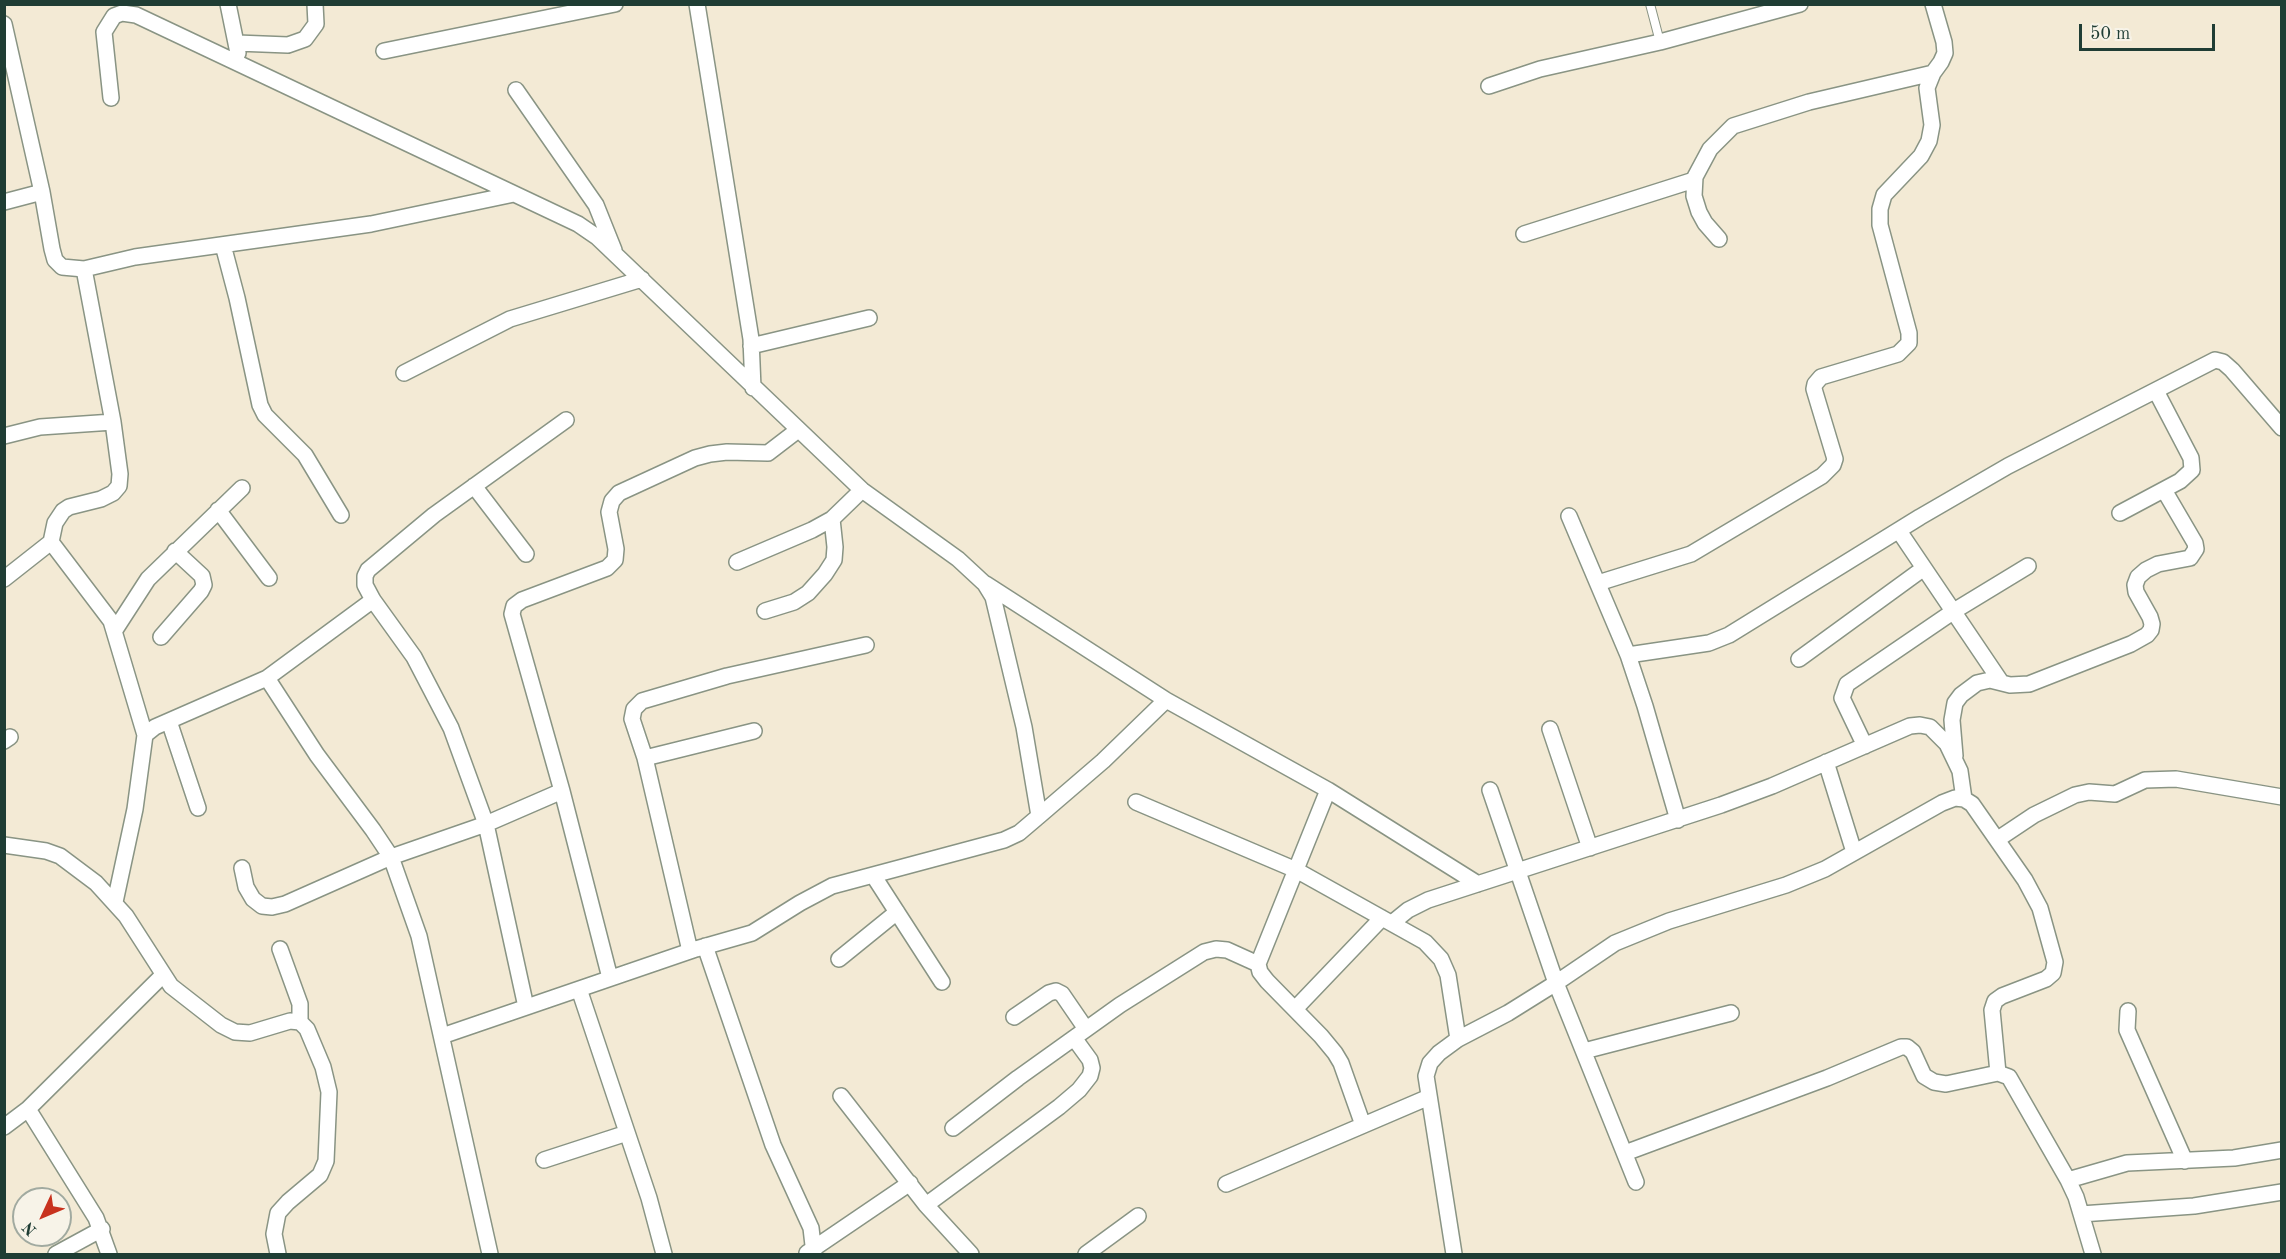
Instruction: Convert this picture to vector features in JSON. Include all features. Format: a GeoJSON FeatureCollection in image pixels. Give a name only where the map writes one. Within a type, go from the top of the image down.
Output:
{"type":"FeatureCollection","features":[{"type":"Feature","properties":{"kind":"street"},"geometry":{"type":"LineString","coordinates":[[228,4],[240,64]]}},
{"type":"Feature","properties":{"kind":"street"},"geometry":{"type":"LineString","coordinates":[[237,43],[288,45],[305,39],[312,33],[316,24],[315,4]]}},
{"type":"Feature","properties":{"kind":"street"},"geometry":{"type":"LineString","coordinates":[[384,51],[615,4]]}},
{"type":"Feature","properties":{"kind":"street"},"geometry":{"type":"LineString","coordinates":[[697,4],[751,346],[753,388]]}},
{"type":"Feature","properties":{"kind":"street"},"geometry":{"type":"LineString","coordinates":[[1489,86],[1540,69],[1660,42],[1800,4]]}},
{"type":"Feature","properties":{"kind":"street"},"geometry":{"type":"LineString","coordinates":[[1598,583],[1691,555],[1822,476],[1833,465],[1834,452],[1814,389],[1815,384],[1821,377],[1898,354],[1909,343],[1909,333],[1880,225],[1880,209],[1884,195],[1921,156],[1929,141],[1932,125],[1927,88],[1945,53],[1933,4]]}},
{"type":"Feature","properties":{"kind":"street"},"geometry":{"type":"LineString","coordinates":[[111,98],[104,32],[114,15],[122,13],[136,15],[578,224],[615,253],[753,388],[862,490],[958,559],[985,584],[1166,700],[1328,790],[1478,884]]}},
{"type":"Feature","properties":{"kind":"street"},"geometry":{"type":"LineString","coordinates":[[4,24],[55,260],[62,267],[84,269],[135,257],[370,224],[514,194]]}},
{"type":"Feature","properties":{"kind":"street"},"geometry":{"type":"LineString","coordinates":[[1719,239],[1705,223],[1700,212],[1694,196],[1694,180],[1700,164],[1710,149],[1733,126],[1809,102],[1933,73]]}},
{"type":"Feature","properties":{"kind":"street"},"geometry":{"type":"LineString","coordinates":[[516,90],[596,205],[615,253]]}},
{"type":"Feature","properties":{"kind":"street"},"geometry":{"type":"LineString","coordinates":[[1524,234],[1694,180]]}},
{"type":"Feature","properties":{"kind":"street"},"geometry":{"type":"LineString","coordinates":[[4,202],[42,192]]}},
{"type":"Feature","properties":{"kind":"street"},"geometry":{"type":"LineString","coordinates":[[223,245],[260,405],[270,421],[305,455],[340,515]]}},
{"type":"Feature","properties":{"kind":"street"},"geometry":{"type":"LineString","coordinates":[[4,579],[51,543],[55,523],[63,510],[101,499],[114,493],[119,486],[120,474],[113,422],[84,269]]}},
{"type":"Feature","properties":{"kind":"street"},"geometry":{"type":"LineString","coordinates":[[404,374],[510,319],[642,279]]}},
{"type":"Feature","properties":{"kind":"street"},"geometry":{"type":"LineString","coordinates":[[751,346],[869,318]]}},
{"type":"Feature","properties":{"kind":"street"},"geometry":{"type":"LineString","coordinates":[[1628,655],[1709,643],[1730,635],[2008,466],[2215,360],[2223,362],[2232,370],[2282,428]]}},
{"type":"Feature","properties":{"kind":"street"},"geometry":{"type":"LineString","coordinates":[[2120,513],[2187,476],[2193,464],[2156,391]]}},
{"type":"Feature","properties":{"kind":"street"},"geometry":{"type":"LineString","coordinates":[[526,1007],[486,824],[451,728],[414,657],[373,600],[365,585],[365,576],[368,570],[434,515],[566,420]]}},
{"type":"Feature","properties":{"kind":"street"},"geometry":{"type":"LineString","coordinates":[[4,436],[40,427],[113,422]]}},
{"type":"Feature","properties":{"kind":"street"},"geometry":{"type":"LineString","coordinates":[[610,978],[562,790],[512,614],[514,606],[522,600],[607,568],[615,560],[616,549],[609,512],[612,501],[619,493],[695,458],[727,452],[768,453],[798,430]]}},
{"type":"Feature","properties":{"kind":"street"},"geometry":{"type":"LineString","coordinates":[[474,486],[526,554]]}},
{"type":"Feature","properties":{"kind":"street"},"geometry":{"type":"LineString","coordinates":[[115,630],[148,579],[175,550],[242,488]]}},
{"type":"Feature","properties":{"kind":"street"},"geometry":{"type":"LineString","coordinates":[[737,562],[832,519],[862,490]]}},
{"type":"Feature","properties":{"kind":"street"},"geometry":{"type":"LineString","coordinates":[[1964,799],[1955,759],[1952,720],[1955,703],[1961,696],[1983,680],[2010,685],[2029,684],[2147,635],[2152,624],[2136,592],[2134,585],[2138,577],[2158,564],[2190,558],[2196,549],[2195,543],[2164,490]]}},
{"type":"Feature","properties":{"kind":"street"},"geometry":{"type":"LineString","coordinates":[[218,510],[269,578]]}},
{"type":"Feature","properties":{"kind":"street"},"geometry":{"type":"LineString","coordinates":[[1569,516],[1628,655],[1678,820]]}},
{"type":"Feature","properties":{"kind":"street"},"geometry":{"type":"LineString","coordinates":[[765,611],[794,602],[808,593],[825,574],[834,560],[836,547],[832,519]]}},
{"type":"Feature","properties":{"kind":"street"},"geometry":{"type":"LineString","coordinates":[[1899,531],[2001,682]]}},
{"type":"Feature","properties":{"kind":"street"},"geometry":{"type":"LineString","coordinates":[[51,543],[115,630],[145,735],[135,809],[115,902]]}},
{"type":"Feature","properties":{"kind":"street"},"geometry":{"type":"LineString","coordinates":[[161,637],[204,585],[202,576],[175,550]]}},
{"type":"Feature","properties":{"kind":"street"},"geometry":{"type":"LineString","coordinates":[[1865,746],[1842,698],[1847,684],[1954,611],[2028,566]]}},
{"type":"Feature","properties":{"kind":"street"},"geometry":{"type":"LineString","coordinates":[[1799,658],[1924,568]]}},
{"type":"Feature","properties":{"kind":"street"},"geometry":{"type":"LineString","coordinates":[[985,584],[993,597],[1022,716],[1040,816]]}},
{"type":"Feature","properties":{"kind":"street"},"geometry":{"type":"LineString","coordinates":[[145,735],[169,721],[267,678],[373,600]]}},
{"type":"Feature","properties":{"kind":"street"},"geometry":{"type":"LineString","coordinates":[[811,1252],[811,1227],[773,1145],[698,949],[632,719],[634,709],[642,701],[727,676],[866,645]]}},
{"type":"Feature","properties":{"kind":"street"},"geometry":{"type":"LineString","coordinates":[[267,678],[317,755],[374,830],[391,857],[419,936],[490,1254]]}},
{"type":"Feature","properties":{"kind":"street"},"geometry":{"type":"LineString","coordinates":[[442,1036],[610,978],[752,933],[832,886],[1004,840],[1019,833],[1040,816],[1103,761],[1166,700]]}},
{"type":"Feature","properties":{"kind":"street"},"geometry":{"type":"LineString","coordinates":[[169,721],[198,808]]}},
{"type":"Feature","properties":{"kind":"street"},"geometry":{"type":"LineString","coordinates":[[1295,1008],[1387,920],[1418,904],[1678,820],[1762,790],[1910,726],[1930,727],[1940,735],[1955,759]]}},
{"type":"Feature","properties":{"kind":"street"},"geometry":{"type":"LineString","coordinates":[[1550,729],[1590,848]]}},
{"type":"Feature","properties":{"kind":"street"},"geometry":{"type":"LineString","coordinates":[[645,758],[754,731]]}},
{"type":"Feature","properties":{"kind":"street"},"geometry":{"type":"LineString","coordinates":[[1826,762],[1854,852]]}},
{"type":"Feature","properties":{"kind":"street"},"geometry":{"type":"LineString","coordinates":[[1998,839],[2034,815],[2075,795],[2089,792],[2115,794],[2145,780],[2176,778],[2282,797]]}},
{"type":"Feature","properties":{"kind":"street"},"geometry":{"type":"LineString","coordinates":[[242,868],[246,887],[253,899],[262,906],[272,907],[285,904],[391,857],[486,824],[562,790]]}},
{"type":"Feature","properties":{"kind":"street"},"geometry":{"type":"LineString","coordinates":[[1328,790],[1258,964],[1260,972],[1267,981],[1322,1036],[1341,1063],[1362,1125]]}},
{"type":"Feature","properties":{"kind":"street"},"geometry":{"type":"LineString","coordinates":[[1490,790],[1556,983],[1636,1182]]}},
{"type":"Feature","properties":{"kind":"street"},"geometry":{"type":"LineString","coordinates":[[1454,1254],[1426,1076],[1430,1063],[1439,1053],[1458,1039],[1508,1013],[1623,939],[1669,921],[1786,885],[1825,869],[1942,803],[1955,798],[1964,799],[1972,804],[2025,880],[2040,908],[2055,962],[2053,973],[2046,979],[2002,996],[1995,1001],[1992,1010],[1998,1073]]}},
{"type":"Feature","properties":{"kind":"street"},"geometry":{"type":"LineString","coordinates":[[1136,802],[1296,870],[1425,942],[1441,959],[1448,975],[1458,1039]]}},
{"type":"Feature","properties":{"kind":"street"},"geometry":{"type":"LineString","coordinates":[[4,845],[46,851],[60,856],[96,883],[126,916],[163,975],[180,994],[221,1025],[236,1032],[250,1033],[290,1021],[300,1022],[307,1029],[327,1080],[329,1092],[328,1146],[326,1161],[320,1175],[278,1213],[273,1234],[278,1254]]}},
{"type":"Feature","properties":{"kind":"street"},"geometry":{"type":"LineString","coordinates":[[873,875],[942,982]]}},
{"type":"Feature","properties":{"kind":"street"},"geometry":{"type":"LineString","coordinates":[[839,959],[897,912]]}},
{"type":"Feature","properties":{"kind":"street"},"geometry":{"type":"LineString","coordinates":[[953,1128],[1080,1033],[1204,952],[1216,948],[1227,950],[1258,964]]}},
{"type":"Feature","properties":{"kind":"street"},"geometry":{"type":"LineString","coordinates":[[280,949],[298,998],[300,1022]]}},
{"type":"Feature","properties":{"kind":"street"},"geometry":{"type":"LineString","coordinates":[[4,1127],[28,1109],[163,975]]}},
{"type":"Feature","properties":{"kind":"street"},"geometry":{"type":"LineString","coordinates":[[579,989],[649,1198],[664,1254]]}},
{"type":"Feature","properties":{"kind":"street"},"geometry":{"type":"LineString","coordinates":[[926,1205],[1059,1107],[1080,1090],[1090,1076],[1092,1068],[1090,1060],[1062,994],[1056,991],[1049,993],[1014,1017]]}},
{"type":"Feature","properties":{"kind":"street"},"geometry":{"type":"LineString","coordinates":[[2128,1011],[2127,1030],[2185,1161]]}},
{"type":"Feature","properties":{"kind":"street"},"geometry":{"type":"LineString","coordinates":[[1584,1051],[1731,1013]]}},
{"type":"Feature","properties":{"kind":"street"},"geometry":{"type":"LineString","coordinates":[[1624,1153],[1827,1078],[1901,1047],[1907,1047],[1913,1052],[1924,1076],[1934,1083],[1946,1084],[1998,1073],[2004,1074],[2016,1087],[2068,1180],[2093,1254]]}},
{"type":"Feature","properties":{"kind":"street"},"geometry":{"type":"LineString","coordinates":[[841,1096],[926,1205],[971,1254]]}},
{"type":"Feature","properties":{"kind":"street"},"geometry":{"type":"LineString","coordinates":[[1226,1184],[1429,1097]]}},
{"type":"Feature","properties":{"kind":"street"},"geometry":{"type":"LineString","coordinates":[[28,1109],[102,1229],[109,1254]]}},
{"type":"Feature","properties":{"kind":"street"},"geometry":{"type":"LineString","coordinates":[[544,1160],[627,1133]]}},
{"type":"Feature","properties":{"kind":"street"},"geometry":{"type":"LineString","coordinates":[[2068,1180],[2127,1163],[2234,1158],[2282,1150]]}},
{"type":"Feature","properties":{"kind":"street"},"geometry":{"type":"LineString","coordinates":[[811,1252],[910,1183]]}},
{"type":"Feature","properties":{"kind":"street"},"geometry":{"type":"LineString","coordinates":[[2081,1214],[2194,1206],[2282,1192]]}},
{"type":"Feature","properties":{"kind":"street"},"geometry":{"type":"LineString","coordinates":[[1086,1254],[1138,1216]]}},
{"type":"Feature","properties":{"kind":"street"},"geometry":{"type":"LineString","coordinates":[[56,1254],[102,1229]]}},
{"type":"Feature","properties":{"kind":"lane"},"geometry":{"type":"LineString","coordinates":[[1650,4],[1660,42]]}}]}
